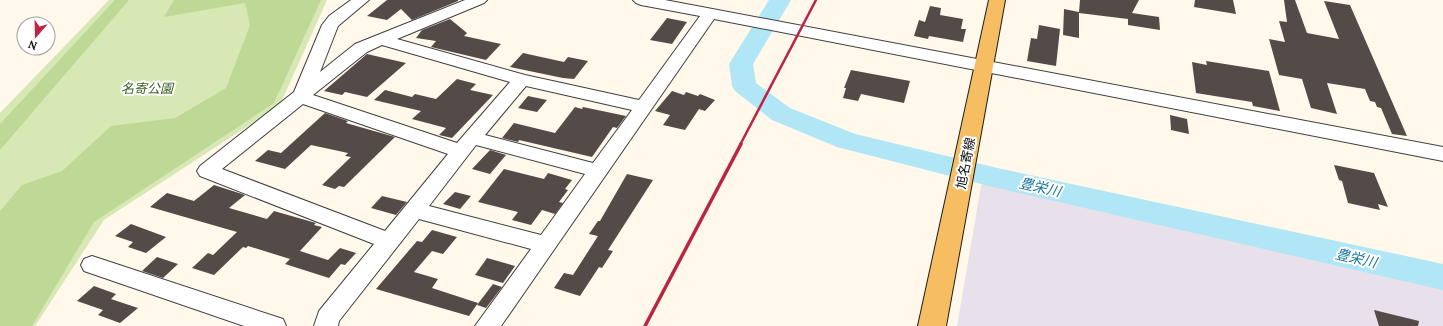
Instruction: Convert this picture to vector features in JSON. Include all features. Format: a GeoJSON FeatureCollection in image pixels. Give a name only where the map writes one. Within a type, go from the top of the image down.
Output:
{"type":"FeatureCollection","features":[{"type":"Feature","properties":{"kind":"main road","name":"旭名寄線"},"geometry":{"type":"LineString","coordinates":[[932,326],[998,0]]}},
{"type":"Feature","properties":{"kind":"street"},"geometry":{"type":"LineString","coordinates":[[301,97],[330,25],[335,19],[361,0]]}},
{"type":"Feature","properties":{"kind":"street"},"geometry":{"type":"LineString","coordinates":[[389,241],[207,171],[301,97],[360,48],[479,0]]}},
{"type":"Feature","properties":{"kind":"street"},"geometry":{"type":"LineString","coordinates":[[641,0],[1443,154]]}},
{"type":"Feature","properties":{"kind":"street"},"geometry":{"type":"LineString","coordinates":[[487,326],[710,13]]}},
{"type":"Feature","properties":{"kind":"street"},"geometry":{"type":"LineString","coordinates":[[381,40],[522,80],[644,107]]}},
{"type":"Feature","properties":{"kind":"street"},"geometry":{"type":"LineString","coordinates":[[326,326],[328,318],[466,144],[522,80]]}},
{"type":"Feature","properties":{"kind":"street"},"geometry":{"type":"LineString","coordinates":[[301,97],[466,144],[598,171]]}},
{"type":"Feature","properties":{"kind":"street"},"geometry":{"type":"LineString","coordinates":[[415,210],[546,245]]}},
{"type":"Feature","properties":{"kind":"street"},"geometry":{"type":"LineString","coordinates":[[92,265],[274,326]]}},
{"type":"Feature","properties":{"kind":"shaded area"},"geometry":{"type":"Polygon","coordinates":[[[982,180],[1443,284],[1443,326],[957,326],[982,180]]]}},
{"type":"Feature","properties":{"kind":"green space","name":"名寄公園"},"geometry":{"type":"Polygon","coordinates":[[[109,0],[327,0],[280,105],[104,220],[35,326],[0,326],[0,113],[109,0]]]}},
{"type":"Feature","properties":{"kind":"green space"},"geometry":{"type":"Polygon","coordinates":[[[115,0],[129,0],[0,150],[0,124],[115,0]]]}},
{"type":"Feature","properties":{"kind":"green space"},"geometry":{"type":"Polygon","coordinates":[[[174,0],[321,0],[274,103],[94,222],[32,326],[0,326],[0,211],[22,185],[62,171],[111,126],[175,118],[226,88],[250,25],[245,3],[164,17],[174,0]]]}},
{"type":"Feature","properties":{"kind":"building"},"geometry":{"type":"Polygon","coordinates":[[[387,0],[458,1],[412,20],[401,9],[387,20],[367,16],[387,0]]]}},
{"type":"Feature","properties":{"kind":"building"},"geometry":{"type":"Polygon","coordinates":[[[1080,0],[1139,0],[1132,13],[1159,17],[1160,30],[1128,25],[1128,19],[1079,13],[1079,38],[1063,35],[1064,9],[1079,12],[1080,0]]]}},
{"type":"Feature","properties":{"kind":"building"},"geometry":{"type":"Polygon","coordinates":[[[1195,0],[1233,0],[1236,14],[1194,7],[1195,0]]]}},
{"type":"Feature","properties":{"kind":"building"},"geometry":{"type":"Polygon","coordinates":[[[1284,0],[1295,0],[1307,33],[1339,39],[1324,1],[1350,5],[1407,136],[1392,134],[1381,108],[1377,107],[1375,102],[1370,101],[1365,89],[1327,83],[1337,114],[1311,108],[1302,79],[1279,75],[1269,39],[1285,42],[1279,21],[1287,22],[1284,0]]]}},
{"type":"Feature","properties":{"kind":"building"},"geometry":{"type":"Polygon","coordinates":[[[930,6],[941,8],[940,15],[963,19],[961,29],[966,29],[963,42],[929,36],[928,39],[914,36],[919,20],[925,22],[930,6]]]}},
{"type":"Feature","properties":{"kind":"building"},"geometry":{"type":"Polygon","coordinates":[[[667,18],[687,22],[672,44],[650,40],[667,18]]]}},
{"type":"Feature","properties":{"kind":"building"},"geometry":{"type":"Polygon","coordinates":[[[450,19],[467,33],[464,36],[501,44],[486,60],[431,47],[436,41],[416,38],[422,30],[450,19]]]}},
{"type":"Feature","properties":{"kind":"building"},"geometry":{"type":"Polygon","coordinates":[[[1039,25],[1060,29],[1056,66],[1027,61],[1031,38],[1037,39],[1039,25]]]}},
{"type":"Feature","properties":{"kind":"building"},"geometry":{"type":"Polygon","coordinates":[[[523,53],[564,62],[568,57],[588,61],[574,79],[563,78],[510,67],[523,53]]]}},
{"type":"Feature","properties":{"kind":"building"},"geometry":{"type":"Polygon","coordinates":[[[367,54],[406,63],[367,97],[345,92],[342,95],[324,91],[367,54]]]}},
{"type":"Feature","properties":{"kind":"building"},"geometry":{"type":"Polygon","coordinates":[[[1206,61],[1269,71],[1280,111],[1253,106],[1252,102],[1196,93],[1192,62],[1207,65],[1206,61]]]}},
{"type":"Feature","properties":{"kind":"building"},"geometry":{"type":"Polygon","coordinates":[[[851,70],[910,81],[904,103],[861,94],[858,101],[843,98],[846,88],[844,88],[851,70]]]}},
{"type":"Feature","properties":{"kind":"building"},"geometry":{"type":"Polygon","coordinates":[[[457,79],[476,84],[470,90],[493,95],[452,138],[439,135],[446,128],[412,119],[421,111],[374,100],[385,90],[412,97],[415,94],[436,99],[457,79]]]}},
{"type":"Feature","properties":{"kind":"building"},"geometry":{"type":"Polygon","coordinates":[[[672,91],[684,95],[686,92],[698,96],[700,94],[715,100],[705,111],[699,109],[685,130],[663,125],[670,115],[655,111],[672,91]]]}},
{"type":"Feature","properties":{"kind":"building"},"geometry":{"type":"Polygon","coordinates":[[[528,96],[547,100],[537,112],[518,108],[528,96]]]}},
{"type":"Feature","properties":{"kind":"building"},"geometry":{"type":"Polygon","coordinates":[[[575,107],[582,109],[583,107],[626,116],[617,128],[613,127],[592,157],[519,140],[518,142],[502,138],[514,123],[555,133],[575,107]]]}},
{"type":"Feature","properties":{"kind":"building"},"geometry":{"type":"Polygon","coordinates":[[[325,113],[348,121],[346,123],[395,137],[344,187],[339,186],[335,189],[322,185],[351,157],[345,156],[348,153],[311,145],[285,169],[255,161],[268,150],[281,153],[325,113]]]}},
{"type":"Feature","properties":{"kind":"building"},"geometry":{"type":"Polygon","coordinates":[[[1170,115],[1187,119],[1189,134],[1171,130],[1170,115]]]}},
{"type":"Feature","properties":{"kind":"building"},"geometry":{"type":"Polygon","coordinates":[[[490,150],[506,155],[490,174],[472,169],[490,150]]]}},
{"type":"Feature","properties":{"kind":"building"},"geometry":{"type":"Polygon","coordinates":[[[1334,165],[1374,173],[1388,207],[1378,204],[1380,210],[1348,203],[1342,181],[1339,180],[1334,165]]]}},
{"type":"Feature","properties":{"kind":"building"},"geometry":{"type":"Polygon","coordinates":[[[504,169],[544,179],[548,173],[572,180],[565,189],[568,190],[559,202],[563,203],[555,214],[542,210],[531,225],[512,220],[518,212],[478,202],[504,169]]]}},
{"type":"Feature","properties":{"kind":"building"},"geometry":{"type":"Polygon","coordinates":[[[627,174],[653,180],[608,250],[613,251],[602,268],[599,267],[580,296],[554,288],[564,273],[573,275],[598,236],[589,234],[598,221],[600,221],[627,174]]]}},
{"type":"Feature","properties":{"kind":"building"},"geometry":{"type":"Polygon","coordinates":[[[214,185],[245,195],[229,208],[267,219],[274,211],[316,223],[314,225],[322,227],[300,251],[328,260],[340,248],[356,253],[345,265],[341,264],[329,278],[285,264],[290,259],[248,246],[246,248],[243,247],[214,275],[192,268],[208,253],[213,255],[237,232],[150,207],[167,193],[194,201],[214,185]]]}},
{"type":"Feature","properties":{"kind":"building"},"geometry":{"type":"Polygon","coordinates":[[[455,192],[471,196],[460,209],[443,204],[455,192]]]}},
{"type":"Feature","properties":{"kind":"building"},"geometry":{"type":"Polygon","coordinates":[[[382,196],[407,202],[396,215],[371,208],[382,196]]]}},
{"type":"Feature","properties":{"kind":"building"},"geometry":{"type":"Polygon","coordinates":[[[131,224],[166,237],[146,253],[128,247],[133,242],[115,236],[131,224]]]}},
{"type":"Feature","properties":{"kind":"building"},"geometry":{"type":"Polygon","coordinates":[[[432,230],[457,237],[443,254],[432,251],[414,272],[438,279],[432,288],[478,303],[469,316],[376,289],[417,241],[422,242],[432,230]]]}},
{"type":"Feature","properties":{"kind":"building"},"geometry":{"type":"Polygon","coordinates":[[[157,257],[178,264],[163,278],[142,271],[157,257]]]}},
{"type":"Feature","properties":{"kind":"building"},"geometry":{"type":"Polygon","coordinates":[[[487,258],[515,266],[503,283],[475,275],[487,258]]]}},
{"type":"Feature","properties":{"kind":"building"},"geometry":{"type":"Polygon","coordinates":[[[493,284],[502,287],[486,308],[477,305],[493,284]]]}},
{"type":"Feature","properties":{"kind":"building"},"geometry":{"type":"Polygon","coordinates":[[[94,286],[116,294],[111,299],[138,308],[120,323],[98,315],[103,310],[77,301],[94,286]]]}},
{"type":"Feature","properties":{"kind":"building"},"geometry":{"type":"Polygon","coordinates":[[[1374,310],[1419,321],[1418,326],[1379,326],[1374,310]]]}},
{"type":"Feature","properties":{"kind":"waterway","name":"豊栄川"},"geometry":{"type":"LineString","coordinates":[[780,0],[741,64],[744,86],[781,114],[847,141],[993,177],[1443,277]]}},
{"type":"Feature","properties":{"kind":"railway"},"geometry":{"type":"LineString","coordinates":[[740,145],[816,0]]}},
{"type":"Feature","properties":{"kind":"railway"},"geometry":{"type":"LineString","coordinates":[[645,326],[741,144]]}}]}
